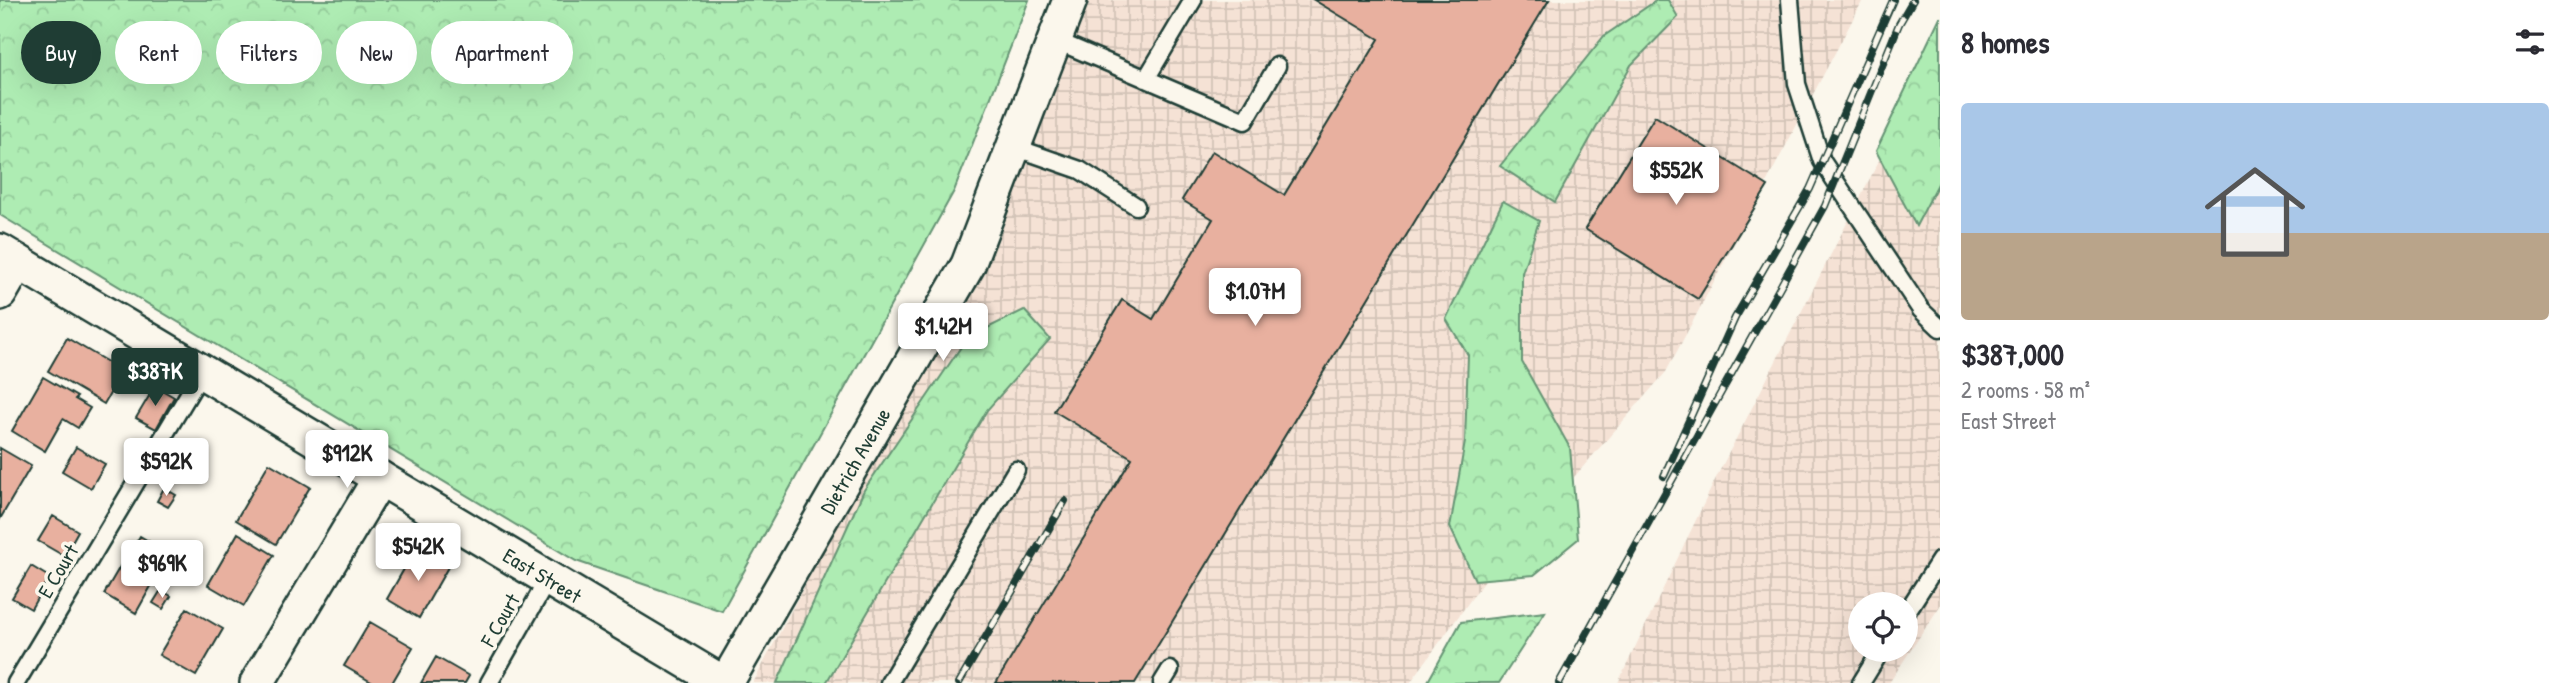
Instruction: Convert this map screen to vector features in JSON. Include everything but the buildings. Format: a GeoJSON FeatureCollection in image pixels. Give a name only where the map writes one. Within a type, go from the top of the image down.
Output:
{"type":"FeatureCollection","features":[{"type":"Feature","properties":{"kind":"street","name":"Dietrich Avenue"},"geometry":{"type":"LineString","coordinates":[[725,683],[968,265],[1070,0]]}},
{"type":"Feature","properties":{"kind":"street","name":"East Street"},"geometry":{"type":"LineString","coordinates":[[9,257],[725,683]]}},
{"type":"Feature","properties":{"kind":"street"},"geometry":{"type":"LineString","coordinates":[[0,293],[9,257]]}},
{"type":"Feature","properties":{"kind":"street"},"geometry":{"type":"LineString","coordinates":[[257,683],[380,478]]}},
{"type":"Feature","properties":{"kind":"lane"},"geometry":{"type":"LineString","coordinates":[[1146,79],[1193,0]]}},
{"type":"Feature","properties":{"kind":"lane"},"geometry":{"type":"LineString","coordinates":[[1790,0],[1797,84],[1822,161],[1921,310],[1940,328]]}},
{"type":"Feature","properties":{"kind":"lane"},"geometry":{"type":"LineString","coordinates":[[1055,40],[1245,121],[1277,66]]}},
{"type":"Feature","properties":{"kind":"lane"},"geometry":{"type":"LineString","coordinates":[[1014,147],[1080,170],[1136,206]]}},
{"type":"Feature","properties":{"kind":"lane","name":"E Court"},"geometry":{"type":"LineString","coordinates":[[16,683],[202,372]]}},
{"type":"Feature","properties":{"kind":"lane"},"geometry":{"type":"LineString","coordinates":[[889,683],[1016,470]]}},
{"type":"Feature","properties":{"kind":"lane"},"geometry":{"type":"LineString","coordinates":[[1918,594],[1940,560]]}},
{"type":"Feature","properties":{"kind":"lane","name":"F Court"},"geometry":{"type":"LineString","coordinates":[[489,683],[548,579]]}},
{"type":"Feature","properties":{"kind":"lane"},"geometry":{"type":"LineString","coordinates":[[1861,683],[1874,662]]}},
{"type":"Feature","properties":{"kind":"shaded area"},"geometry":{"type":"Polygon","coordinates":[[[1086,0],[1863,0],[1666,372],[1490,573],[1410,683],[753,683],[1005,208],[1086,0]]]}},
{"type":"Feature","properties":{"kind":"shaded area"},"geometry":{"type":"Polygon","coordinates":[[[1940,42],[1940,606],[1918,639],[1918,592],[1848,592],[1848,662],[1903,662],[1889,683],[1618,683],[1717,476],[1940,42]]]}},
{"type":"Feature","properties":{"kind":"green space"},"geometry":{"type":"Polygon","coordinates":[[[0,0],[1029,0],[954,191],[722,611],[576,561],[0,215],[0,0]]]}},
{"type":"Feature","properties":{"kind":"green space"},"geometry":{"type":"Polygon","coordinates":[[[1657,0],[1668,0],[1678,17],[1631,65],[1555,202],[1500,166],[1604,36],[1657,0]]]}},
{"type":"Feature","properties":{"kind":"green space"},"geometry":{"type":"Polygon","coordinates":[[[1940,17],[1940,180],[1916,226],[1876,151],[1940,17]]]}},
{"type":"Feature","properties":{"kind":"green space"},"geometry":{"type":"Polygon","coordinates":[[[1503,201],[1539,221],[1522,273],[1522,362],[1570,448],[1578,539],[1534,575],[1475,580],[1450,527],[1465,442],[1468,355],[1446,319],[1503,201]]]}},
{"type":"Feature","properties":{"kind":"green space"},"geometry":{"type":"Polygon","coordinates":[[[1024,310],[1050,339],[987,410],[826,683],[777,683],[864,490],[967,338],[1024,310]]]}},
{"type":"Feature","properties":{"kind":"green space"},"geometry":{"type":"Polygon","coordinates":[[[1545,612],[1499,683],[1427,683],[1461,622],[1545,612]]]}},
{"type":"Feature","properties":{"kind":"railway"},"geometry":{"type":"LineString","coordinates":[[1664,476],[1735,318],[1810,189],[1893,0]]}},
{"type":"Feature","properties":{"kind":"railway"},"geometry":{"type":"LineString","coordinates":[[1559,683],[1825,206],[1899,24],[1913,0]]}},
{"type":"Feature","properties":{"kind":"railway"},"geometry":{"type":"LineString","coordinates":[[959,683],[1065,501]]}}]}
